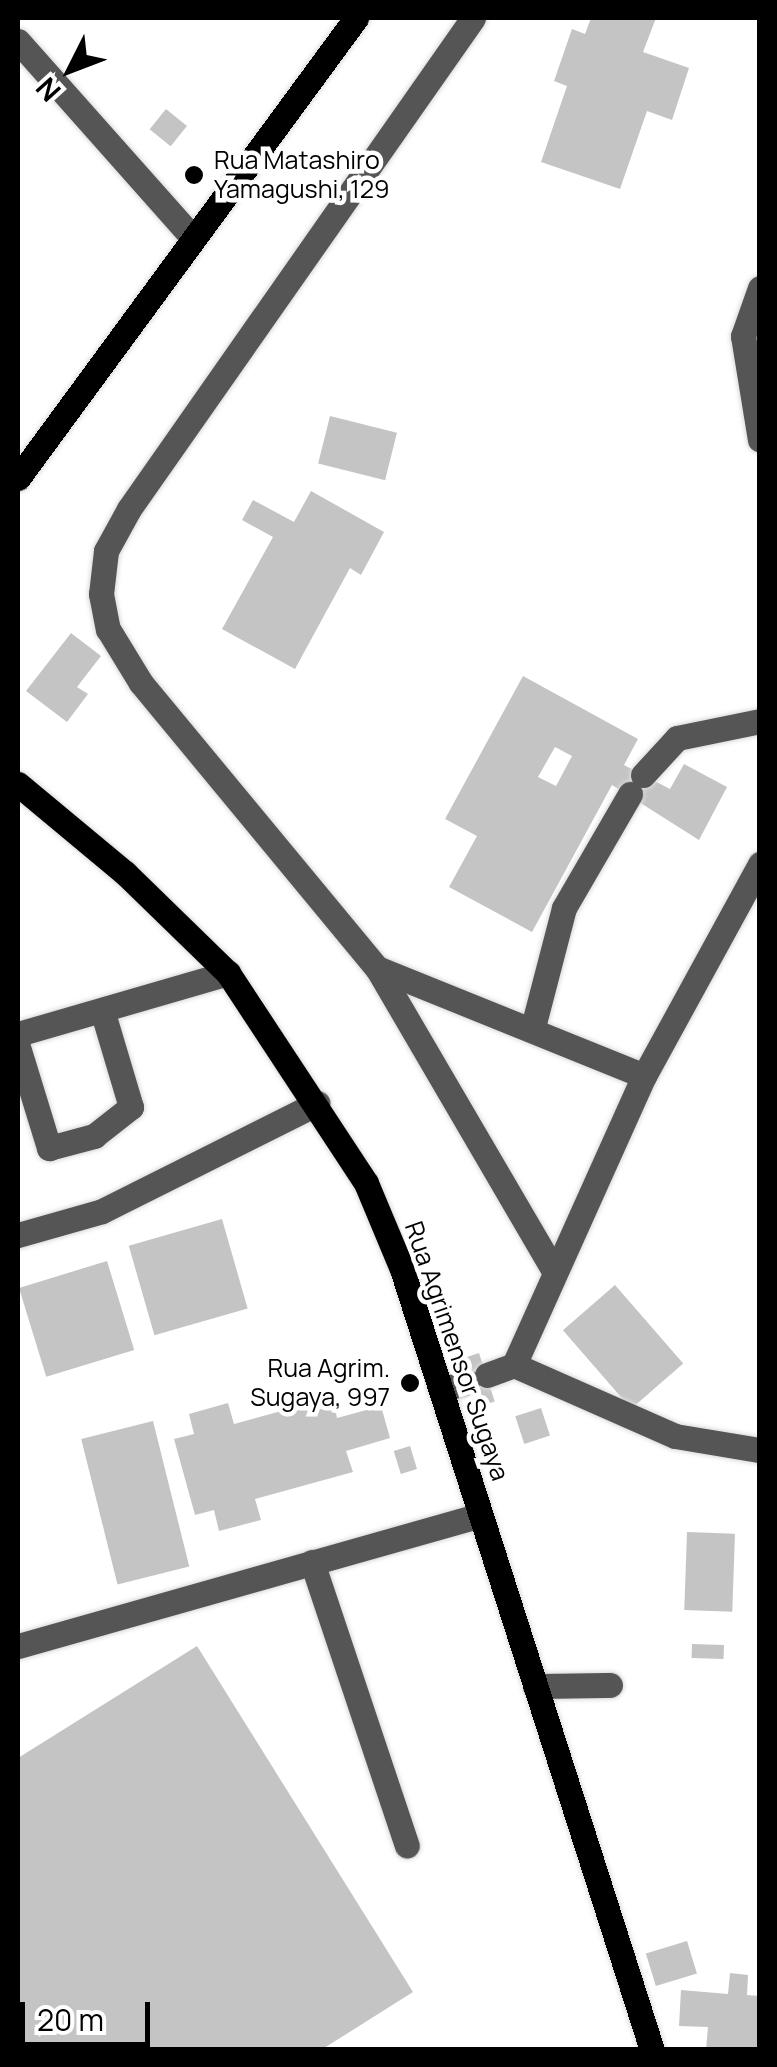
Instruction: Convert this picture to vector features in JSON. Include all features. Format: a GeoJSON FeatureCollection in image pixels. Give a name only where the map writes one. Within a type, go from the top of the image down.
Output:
{"type":"FeatureCollection","features":[{"type":"Feature","properties":{"kind":"main road"},"geometry":{"type":"LineString","coordinates":[[18,478],[356,18]]}},
{"type":"Feature","properties":{"kind":"main road","name":"Rua Agrimensor Sugaya"},"geometry":{"type":"LineString","coordinates":[[18,784],[126,872],[228,973],[318,1102],[366,1184],[441,1390],[652,2050]]}},
{"type":"Feature","properties":{"kind":"street"},"geometry":{"type":"LineString","coordinates":[[473,18],[129,510],[106,551],[102,594],[108,629],[141,683],[377,968],[553,1269]]}},
{"type":"Feature","properties":{"kind":"street"},"geometry":{"type":"LineString","coordinates":[[18,41],[194,238]]}},
{"type":"Feature","properties":{"kind":"street"},"geometry":{"type":"LineString","coordinates":[[760,288],[743,336],[760,440]]}},
{"type":"Feature","properties":{"kind":"street"},"geometry":{"type":"LineString","coordinates":[[532,1027],[564,908],[636,784],[676,738],[760,721]]}},
{"type":"Feature","properties":{"kind":"street"},"geometry":{"type":"LineString","coordinates":[[514,1365],[553,1269],[644,1076],[760,864]]}},
{"type":"Feature","properties":{"kind":"street"},"geometry":{"type":"LineString","coordinates":[[377,968],[532,1027],[644,1076]]}},
{"type":"Feature","properties":{"kind":"street"},"geometry":{"type":"LineString","coordinates":[[18,1034],[228,973]]}},
{"type":"Feature","properties":{"kind":"street"},"geometry":{"type":"LineString","coordinates":[[18,1047],[49,1148],[94,1136],[131,1107],[102,1010]]}},
{"type":"Feature","properties":{"kind":"street"},"geometry":{"type":"LineString","coordinates":[[18,1235],[102,1211],[318,1102]]}},
{"type":"Feature","properties":{"kind":"street"},"geometry":{"type":"LineString","coordinates":[[441,1390],[514,1365],[675,1436],[760,1450]]}},
{"type":"Feature","properties":{"kind":"street"},"geometry":{"type":"LineString","coordinates":[[18,1646],[480,1515]]}},
{"type":"Feature","properties":{"kind":"street"},"geometry":{"type":"LineString","coordinates":[[312,1562],[407,1846]]}},
{"type":"Feature","properties":{"kind":"street"},"geometry":{"type":"LineString","coordinates":[[535,1686],[610,1685]]}},
{"type":"Feature","properties":{"kind":"building"},"geometry":{"type":"Polygon","coordinates":[[[591,18],[656,18],[643,52],[689,68],[672,120],[647,111],[620,189],[541,162],[567,86],[554,81],[572,29],[585,34],[591,18]]]}},
{"type":"Feature","properties":{"kind":"building"},"geometry":{"type":"Polygon","coordinates":[[[166,109],[187,126],[171,146],[150,129],[166,109]]]}},
{"type":"Feature","properties":{"kind":"building"},"geometry":{"type":"Polygon","coordinates":[[[330,416],[397,433],[385,480],[318,464],[330,416]]]}},
{"type":"Feature","properties":{"kind":"building"},"geometry":{"type":"Polygon","coordinates":[[[311,491],[384,532],[361,575],[350,568],[295,669],[222,629],[273,537],[242,520],[253,500],[294,522],[311,491]]]}},
{"type":"Feature","properties":{"kind":"building"},"geometry":{"type":"Polygon","coordinates":[[[71,633],[101,656],[77,687],[88,694],[67,722],[26,691],[71,633]]]}},
{"type":"Feature","properties":{"kind":"building"},"geometry":{"type":"Polygon","coordinates":[[[523,676],[638,739],[624,765],[670,789],[684,764],[727,787],[699,840],[612,785],[532,932],[449,887],[477,836],[445,819],[523,676]],[[555,747],[538,777],[556,786],[572,756],[555,747]]]}},
{"type":"Feature","properties":{"kind":"building"},"geometry":{"type":"Polygon","coordinates":[[[222,1219],[248,1308],[154,1335],[129,1246],[222,1219]]]}},
{"type":"Feature","properties":{"kind":"building"},"geometry":{"type":"Polygon","coordinates":[[[107,1261],[134,1350],[46,1377],[19,1288],[107,1261]]]}},
{"type":"Feature","properties":{"kind":"building"},"geometry":{"type":"Polygon","coordinates":[[[615,1285],[683,1363],[631,1409],[563,1330],[615,1285]]]}},
{"type":"Feature","properties":{"kind":"building"},"geometry":{"type":"Polygon","coordinates":[[[479,1353],[495,1402],[476,1408],[460,1359],[479,1353]]]}},
{"type":"Feature","properties":{"kind":"building"},"geometry":{"type":"Polygon","coordinates":[[[332,1397],[337,1418],[381,1406],[390,1438],[346,1451],[353,1472],[255,1499],[261,1520],[219,1531],[214,1510],[195,1515],[174,1439],[194,1434],[189,1414],[228,1403],[234,1424],[332,1397]]]}},
{"type":"Feature","properties":{"kind":"building"},"geometry":{"type":"Polygon","coordinates":[[[541,1408],[550,1436],[524,1444],[515,1416],[541,1408]]]}},
{"type":"Feature","properties":{"kind":"building"},"geometry":{"type":"Polygon","coordinates":[[[153,1421],[189,1567],[117,1584],[81,1439],[153,1421]]]}},
{"type":"Feature","properties":{"kind":"building"},"geometry":{"type":"Polygon","coordinates":[[[410,1446],[417,1469],[401,1474],[394,1451],[410,1446]]]}},
{"type":"Feature","properties":{"kind":"building"},"geometry":{"type":"Polygon","coordinates":[[[687,1532],[735,1534],[732,1612],[684,1610],[687,1532]]]}},
{"type":"Feature","properties":{"kind":"building"},"geometry":{"type":"Polygon","coordinates":[[[692,1644],[724,1645],[723,1659],[692,1658],[692,1644]]]}},
{"type":"Feature","properties":{"kind":"building"},"geometry":{"type":"Polygon","coordinates":[[[197,1646],[413,1992],[321,2050],[18,2050],[18,1758],[197,1646]]]}},
{"type":"Feature","properties":{"kind":"building"},"geometry":{"type":"Polygon","coordinates":[[[687,1941],[697,1974],[656,1986],[646,1954],[687,1941]]]}},
{"type":"Feature","properties":{"kind":"building"},"geometry":{"type":"Polygon","coordinates":[[[730,1973],[748,1975],[747,1995],[760,1996],[760,2050],[706,2050],[708,2027],[679,2026],[681,1990],[728,1994],[730,1973]]]}},
{"type":"Feature","properties":{"kind":"place","name":"Rua Matashiro Yamagushi, 129"},"geometry":{"type":"Point","coordinates":[194,175]}},
{"type":"Feature","properties":{"kind":"place","name":"Rua Agrim. Sugaya, 997"},"geometry":{"type":"Point","coordinates":[410,1383]}}]}
